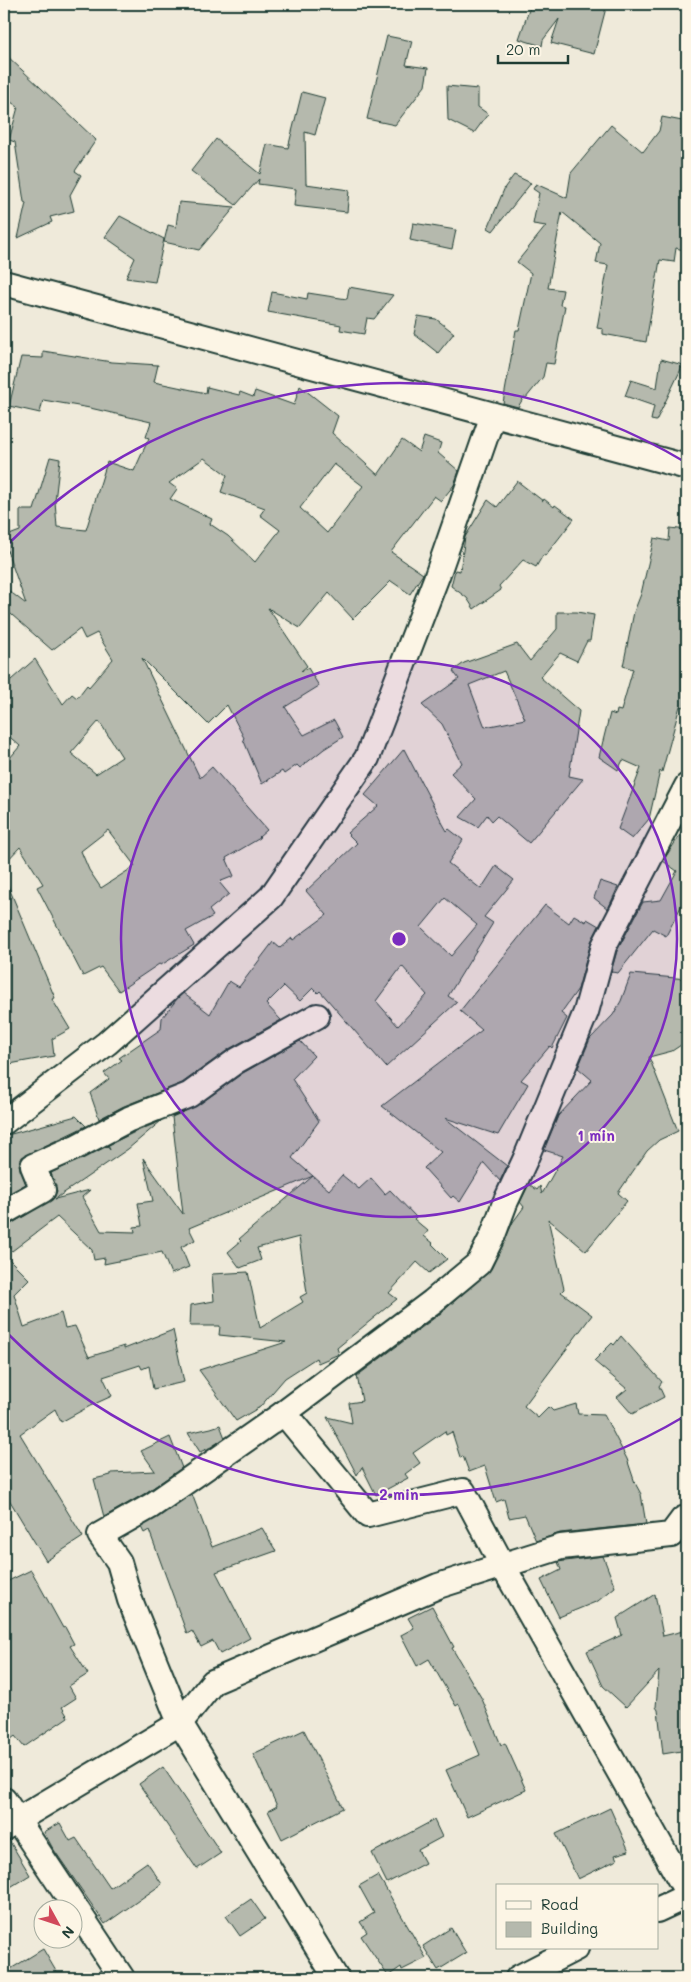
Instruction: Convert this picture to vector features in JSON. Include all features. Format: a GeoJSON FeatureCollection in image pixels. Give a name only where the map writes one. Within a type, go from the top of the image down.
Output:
{"type":"FeatureCollection","features":[{"type":"Feature","properties":{"kind":"street"},"geometry":{"type":"LineString","coordinates":[[4,283],[687,467]]}},
{"type":"Feature","properties":{"kind":"street"},"geometry":{"type":"LineString","coordinates":[[4,1122],[107,1043],[271,897],[367,758],[437,576],[493,415]]}},
{"type":"Feature","properties":{"kind":"street"},"geometry":{"type":"LineString","coordinates":[[336,1978],[180,1723],[130,1600],[120,1562],[100,1535],[151,1506],[284,1412],[432,1302],[479,1263],[525,1160],[586,1012],[604,946],[687,786]]}},
{"type":"Feature","properties":{"kind":"street"},"geometry":{"type":"LineString","coordinates":[[4,1212],[43,1190],[33,1166],[76,1147],[129,1119],[189,1095],[236,1061],[317,1016]]}},
{"type":"Feature","properties":{"kind":"street"},"geometry":{"type":"LineString","coordinates":[[284,1412],[368,1515],[463,1490],[503,1566],[687,1892]]}},
{"type":"Feature","properties":{"kind":"street"},"geometry":{"type":"LineString","coordinates":[[11,1824],[180,1723],[213,1682],[438,1586],[561,1547],[671,1535],[683,1519],[687,1519]]}},
{"type":"Feature","properties":{"kind":"street"},"geometry":{"type":"LineString","coordinates":[[4,1800],[11,1824],[122,1978]]}},
{"type":"Feature","properties":{"kind":"street"},"geometry":{"type":"LineString","coordinates":[[658,1910],[687,1896]]}},
{"type":"Feature","properties":{"kind":"street"},"geometry":{"type":"LineString","coordinates":[[518,1978],[572,1950]]}},
{"type":"Feature","properties":{"kind":"building"},"geometry":{"type":"Polygon","coordinates":[[[531,4],[607,4],[594,54],[551,43],[559,19],[543,40],[542,46],[519,39],[531,4]]]}},
{"type":"Feature","properties":{"kind":"building"},"geometry":{"type":"Polygon","coordinates":[[[387,36],[412,41],[406,65],[428,68],[425,86],[395,125],[367,119],[387,36]]]}},
{"type":"Feature","properties":{"kind":"building"},"geometry":{"type":"Polygon","coordinates":[[[4,53],[96,140],[75,171],[81,175],[70,195],[74,211],[50,217],[52,222],[18,238],[26,203],[24,202],[15,142],[9,140],[18,107],[4,97],[4,53]]]}},
{"type":"Feature","properties":{"kind":"building"},"geometry":{"type":"Polygon","coordinates":[[[447,86],[478,89],[478,107],[488,114],[474,133],[448,120],[447,86]]]}},
{"type":"Feature","properties":{"kind":"building"},"geometry":{"type":"Polygon","coordinates":[[[302,92],[325,98],[315,135],[305,132],[306,184],[349,190],[347,212],[294,206],[296,189],[258,184],[259,179],[236,205],[191,171],[216,139],[260,174],[267,144],[288,148],[302,92]]]}},
{"type":"Feature","properties":{"kind":"building"},"geometry":{"type":"Polygon","coordinates":[[[662,117],[687,122],[687,251],[676,248],[674,262],[660,260],[646,342],[603,334],[603,329],[597,328],[608,265],[596,263],[600,243],[562,212],[548,288],[563,290],[560,305],[565,306],[554,364],[546,363],[543,377],[526,398],[524,397],[518,407],[503,403],[516,330],[519,330],[531,273],[517,262],[546,226],[533,224],[539,193],[533,189],[536,184],[567,198],[571,173],[611,125],[643,152],[659,131],[662,117]]]}},
{"type":"Feature","properties":{"kind":"building"},"geometry":{"type":"Polygon","coordinates":[[[514,175],[531,183],[493,231],[488,228],[505,187],[514,175]]]}},
{"type":"Feature","properties":{"kind":"building"},"geometry":{"type":"Polygon","coordinates":[[[179,202],[235,207],[199,250],[164,242],[168,225],[176,227],[179,202]]]}},
{"type":"Feature","properties":{"kind":"building"},"geometry":{"type":"Polygon","coordinates":[[[120,216],[164,239],[155,282],[126,278],[135,258],[105,237],[120,216]]]}},
{"type":"Feature","properties":{"kind":"building"},"geometry":{"type":"Polygon","coordinates":[[[413,223],[456,230],[452,249],[410,240],[413,223]]]}},
{"type":"Feature","properties":{"kind":"building"},"geometry":{"type":"Polygon","coordinates":[[[349,287],[393,295],[374,319],[367,318],[364,334],[340,330],[341,325],[268,312],[272,292],[307,299],[308,293],[347,299],[349,287]]]}},
{"type":"Feature","properties":{"kind":"building"},"geometry":{"type":"Polygon","coordinates":[[[418,316],[436,319],[454,333],[438,353],[414,334],[418,316]]]}},
{"type":"Feature","properties":{"kind":"building"},"geometry":{"type":"Polygon","coordinates":[[[43,351],[112,362],[158,365],[154,382],[206,393],[207,387],[239,395],[240,392],[253,397],[255,391],[294,405],[300,386],[338,416],[332,433],[378,475],[402,440],[419,452],[424,437],[441,443],[438,453],[459,471],[454,485],[441,501],[434,496],[391,552],[423,574],[410,594],[391,581],[353,619],[329,593],[300,628],[268,608],[307,666],[301,671],[308,668],[319,686],[285,707],[304,735],[334,720],[343,737],[300,768],[297,765],[284,774],[282,771],[262,784],[244,738],[227,705],[208,724],[142,658],[200,778],[212,767],[267,830],[260,838],[226,858],[234,876],[219,882],[229,894],[209,910],[213,916],[186,931],[194,945],[161,965],[159,964],[119,991],[101,967],[83,976],[37,887],[43,884],[20,847],[4,864],[4,765],[20,746],[4,732],[4,686],[35,659],[63,704],[72,694],[77,698],[113,659],[97,633],[85,639],[80,629],[52,650],[4,608],[4,587],[26,604],[4,542],[4,537],[20,531],[20,510],[34,510],[50,457],[60,459],[55,501],[57,527],[86,530],[107,462],[134,471],[149,438],[146,437],[151,422],[90,408],[43,400],[40,413],[9,406],[21,357],[43,358],[43,351]],[[204,458],[169,483],[177,489],[170,499],[212,519],[210,524],[228,536],[255,562],[280,530],[260,515],[265,508],[221,492],[227,475],[204,458]],[[334,464],[300,508],[327,533],[363,486],[334,464]],[[99,721],[71,753],[96,774],[122,757],[99,721]],[[108,830],[81,851],[89,870],[101,888],[135,866],[108,830]]]}},
{"type":"Feature","properties":{"kind":"building"},"geometry":{"type":"Polygon","coordinates":[[[661,359],[683,365],[656,421],[651,420],[654,406],[625,396],[631,380],[657,388],[661,359]]]}},
{"type":"Feature","properties":{"kind":"building"},"geometry":{"type":"Polygon","coordinates":[[[517,481],[543,501],[544,499],[554,507],[555,505],[574,519],[545,556],[543,555],[536,567],[523,560],[499,586],[501,590],[474,609],[467,598],[451,586],[455,570],[460,571],[465,537],[488,500],[497,507],[517,481]]]}},
{"type":"Feature","properties":{"kind":"building"},"geometry":{"type":"Polygon","coordinates":[[[670,528],[687,530],[684,557],[687,557],[687,708],[680,706],[662,772],[660,771],[649,819],[632,839],[618,829],[641,768],[623,760],[618,770],[599,757],[610,713],[616,715],[617,710],[621,711],[633,669],[623,666],[634,612],[641,594],[654,538],[669,541],[670,528]]]}},
{"type":"Feature","properties":{"kind":"building"},"geometry":{"type":"Polygon","coordinates":[[[557,612],[577,612],[594,615],[590,641],[587,641],[577,661],[560,653],[540,677],[579,711],[569,776],[583,779],[529,843],[497,816],[492,821],[487,815],[478,827],[460,817],[476,799],[451,773],[462,763],[442,724],[422,705],[459,679],[453,671],[464,663],[517,644],[530,661],[557,629],[557,612]],[[504,671],[469,685],[485,727],[525,719],[504,671]]]}},
{"type":"Feature","properties":{"kind":"building"},"geometry":{"type":"Polygon","coordinates":[[[404,749],[447,831],[449,829],[463,840],[448,863],[481,889],[496,866],[514,880],[484,917],[493,923],[448,996],[457,1002],[386,1067],[320,991],[318,993],[313,988],[300,1001],[284,986],[266,1004],[281,1020],[229,1049],[182,1083],[124,1106],[99,1119],[90,1093],[109,1079],[104,1073],[122,1060],[119,1058],[161,1029],[162,1018],[183,993],[210,1014],[229,981],[239,987],[273,942],[280,948],[327,915],[306,891],[357,843],[347,833],[378,806],[365,795],[404,749]],[[445,898],[421,927],[451,956],[477,925],[445,898]],[[402,966],[376,1001],[398,1026],[427,995],[402,966]]]}},
{"type":"Feature","properties":{"kind":"building"},"geometry":{"type":"Polygon","coordinates":[[[687,824],[687,895],[666,936],[653,929],[618,973],[611,972],[617,951],[643,902],[661,900],[677,871],[663,861],[687,824]]]}},
{"type":"Feature","properties":{"kind":"building"},"geometry":{"type":"Polygon","coordinates":[[[4,876],[55,998],[52,999],[70,1029],[52,1039],[54,1056],[4,1065],[4,876]]]}},
{"type":"Feature","properties":{"kind":"building"},"geometry":{"type":"Polygon","coordinates":[[[600,881],[618,887],[608,909],[594,898],[600,881]]]}},
{"type":"Feature","properties":{"kind":"building"},"geometry":{"type":"Polygon","coordinates":[[[545,905],[569,923],[574,915],[586,922],[587,919],[599,926],[591,942],[578,989],[561,1013],[567,1018],[552,1048],[550,1046],[521,1080],[528,1084],[498,1135],[445,1118],[507,1166],[500,1181],[484,1163],[460,1202],[453,1196],[451,1198],[424,1168],[441,1152],[382,1106],[482,1030],[460,1011],[545,905]]]}},
{"type":"Feature","properties":{"kind":"building"},"geometry":{"type":"Polygon","coordinates":[[[631,974],[687,979],[687,1041],[672,1051],[649,1057],[678,1131],[659,1140],[647,1151],[618,1193],[627,1201],[586,1251],[548,1219],[564,1289],[561,1292],[592,1315],[524,1406],[538,1418],[549,1407],[553,1411],[576,1404],[578,1414],[604,1415],[627,1459],[641,1494],[646,1524],[560,1533],[536,1541],[525,1515],[509,1518],[504,1499],[496,1502],[485,1466],[469,1472],[463,1456],[460,1457],[452,1432],[446,1435],[445,1431],[413,1453],[420,1463],[405,1474],[408,1478],[376,1495],[362,1467],[357,1475],[327,1417],[352,1423],[349,1403],[362,1401],[357,1376],[441,1313],[491,1269],[513,1222],[524,1207],[520,1202],[529,1184],[537,1190],[540,1186],[542,1194],[563,1156],[544,1150],[558,1116],[592,1080],[578,1068],[590,1039],[613,1015],[621,1001],[631,974]]]}},
{"type":"Feature","properties":{"kind":"building"},"geometry":{"type":"Polygon","coordinates":[[[300,1041],[314,1056],[292,1079],[319,1121],[292,1158],[313,1176],[189,1228],[195,1240],[181,1247],[189,1267],[171,1274],[162,1252],[104,1264],[105,1258],[94,1260],[92,1250],[57,1217],[12,1251],[4,1243],[4,1226],[11,1224],[54,1198],[57,1191],[51,1173],[107,1146],[110,1150],[108,1145],[161,1121],[128,1149],[55,1199],[90,1190],[82,1197],[101,1231],[135,1232],[134,1227],[142,1226],[138,1203],[153,1201],[143,1158],[183,1214],[172,1117],[197,1106],[243,1073],[300,1041]]]}},
{"type":"Feature","properties":{"kind":"building"},"geometry":{"type":"Polygon","coordinates":[[[76,1116],[86,1126],[22,1157],[19,1165],[26,1184],[4,1196],[4,1136],[76,1116]]]}},
{"type":"Feature","properties":{"kind":"building"},"geometry":{"type":"Polygon","coordinates":[[[342,1175],[359,1189],[371,1178],[385,1194],[390,1190],[416,1217],[414,1219],[428,1231],[424,1236],[447,1259],[429,1273],[417,1262],[389,1293],[397,1299],[337,1348],[339,1354],[318,1363],[316,1358],[285,1378],[260,1407],[236,1421],[199,1370],[286,1342],[219,1335],[220,1326],[190,1326],[191,1305],[214,1301],[212,1274],[248,1272],[260,1328],[303,1302],[300,1297],[307,1293],[299,1237],[257,1248],[261,1260],[240,1268],[228,1252],[241,1241],[239,1239],[313,1176],[329,1190],[342,1175]]]}},
{"type":"Feature","properties":{"kind":"building"},"geometry":{"type":"Polygon","coordinates":[[[4,1254],[29,1279],[14,1294],[24,1327],[61,1313],[65,1328],[75,1326],[89,1357],[124,1346],[124,1349],[173,1330],[184,1382],[153,1389],[149,1366],[142,1369],[140,1365],[103,1377],[112,1396],[61,1422],[55,1409],[20,1434],[83,1537],[46,1561],[4,1491],[4,1254]]]}},
{"type":"Feature","properties":{"kind":"building"},"geometry":{"type":"Polygon","coordinates":[[[621,1336],[662,1382],[659,1386],[664,1397],[632,1414],[617,1397],[627,1389],[594,1361],[612,1343],[614,1345],[621,1336]]]}},
{"type":"Feature","properties":{"kind":"building"},"geometry":{"type":"Polygon","coordinates":[[[220,1425],[225,1438],[200,1452],[188,1433],[220,1425]]]}},
{"type":"Feature","properties":{"kind":"building"},"geometry":{"type":"Polygon","coordinates":[[[170,1437],[182,1468],[144,1494],[104,1517],[94,1479],[111,1475],[111,1473],[155,1471],[141,1451],[170,1437]]]}},
{"type":"Feature","properties":{"kind":"building"},"geometry":{"type":"Polygon","coordinates":[[[192,1494],[212,1547],[262,1528],[276,1551],[216,1572],[250,1638],[220,1654],[213,1641],[201,1647],[192,1631],[187,1634],[149,1530],[144,1533],[141,1527],[192,1494]]]}},
{"type":"Feature","properties":{"kind":"building"},"geometry":{"type":"Polygon","coordinates":[[[603,1556],[615,1587],[598,1601],[559,1617],[541,1580],[561,1570],[558,1562],[603,1556]]]}},
{"type":"Feature","properties":{"kind":"building"},"geometry":{"type":"Polygon","coordinates":[[[31,1570],[63,1628],[65,1627],[74,1644],[70,1646],[88,1674],[69,1686],[76,1698],[62,1707],[68,1717],[24,1747],[15,1736],[4,1745],[4,1583],[31,1570]]]}},
{"type":"Feature","properties":{"kind":"building"},"geometry":{"type":"Polygon","coordinates":[[[655,1594],[663,1636],[687,1630],[687,1750],[663,1754],[658,1710],[656,1707],[659,1671],[626,1707],[603,1686],[587,1651],[622,1635],[617,1618],[655,1594]]]}},
{"type":"Feature","properties":{"kind":"building"},"geometry":{"type":"Polygon","coordinates":[[[432,1606],[454,1647],[452,1648],[482,1699],[501,1745],[505,1743],[526,1790],[467,1817],[446,1770],[480,1755],[459,1704],[456,1706],[429,1659],[417,1666],[401,1635],[414,1628],[408,1618],[432,1606]]]}},
{"type":"Feature","properties":{"kind":"building"},"geometry":{"type":"Polygon","coordinates":[[[304,1730],[343,1808],[282,1839],[268,1811],[277,1806],[253,1754],[304,1730]]]}},
{"type":"Feature","properties":{"kind":"building"},"geometry":{"type":"Polygon","coordinates":[[[163,1767],[221,1853],[197,1869],[139,1784],[163,1767]]]}},
{"type":"Feature","properties":{"kind":"building"},"geometry":{"type":"Polygon","coordinates":[[[610,1808],[629,1851],[615,1855],[617,1860],[578,1879],[556,1834],[610,1808]]]}},
{"type":"Feature","properties":{"kind":"building"},"geometry":{"type":"Polygon","coordinates":[[[434,1820],[442,1837],[418,1850],[425,1863],[387,1883],[372,1853],[434,1820]]]}},
{"type":"Feature","properties":{"kind":"building"},"geometry":{"type":"Polygon","coordinates":[[[60,1823],[70,1841],[76,1838],[110,1888],[147,1862],[162,1884],[105,1924],[52,1847],[44,1832],[60,1823]]]}},
{"type":"Feature","properties":{"kind":"building"},"geometry":{"type":"Polygon","coordinates":[[[9,1840],[30,1875],[4,1891],[4,1842],[9,1840]]]}},
{"type":"Feature","properties":{"kind":"building"},"geometry":{"type":"Polygon","coordinates":[[[378,1875],[426,1958],[402,1970],[401,1967],[388,1976],[361,1936],[367,1932],[360,1922],[374,1913],[359,1886],[378,1875]]]}},
{"type":"Feature","properties":{"kind":"building"},"geometry":{"type":"Polygon","coordinates":[[[251,1899],[265,1919],[240,1936],[226,1916],[251,1899]]]}},
{"type":"Feature","properties":{"kind":"building"},"geometry":{"type":"Polygon","coordinates":[[[451,1928],[466,1953],[438,1970],[423,1946],[451,1928]]]}},
{"type":"Feature","properties":{"kind":"building"},"geometry":{"type":"Polygon","coordinates":[[[44,1950],[60,1978],[4,1978],[4,1973],[44,1950]]]}}]}
